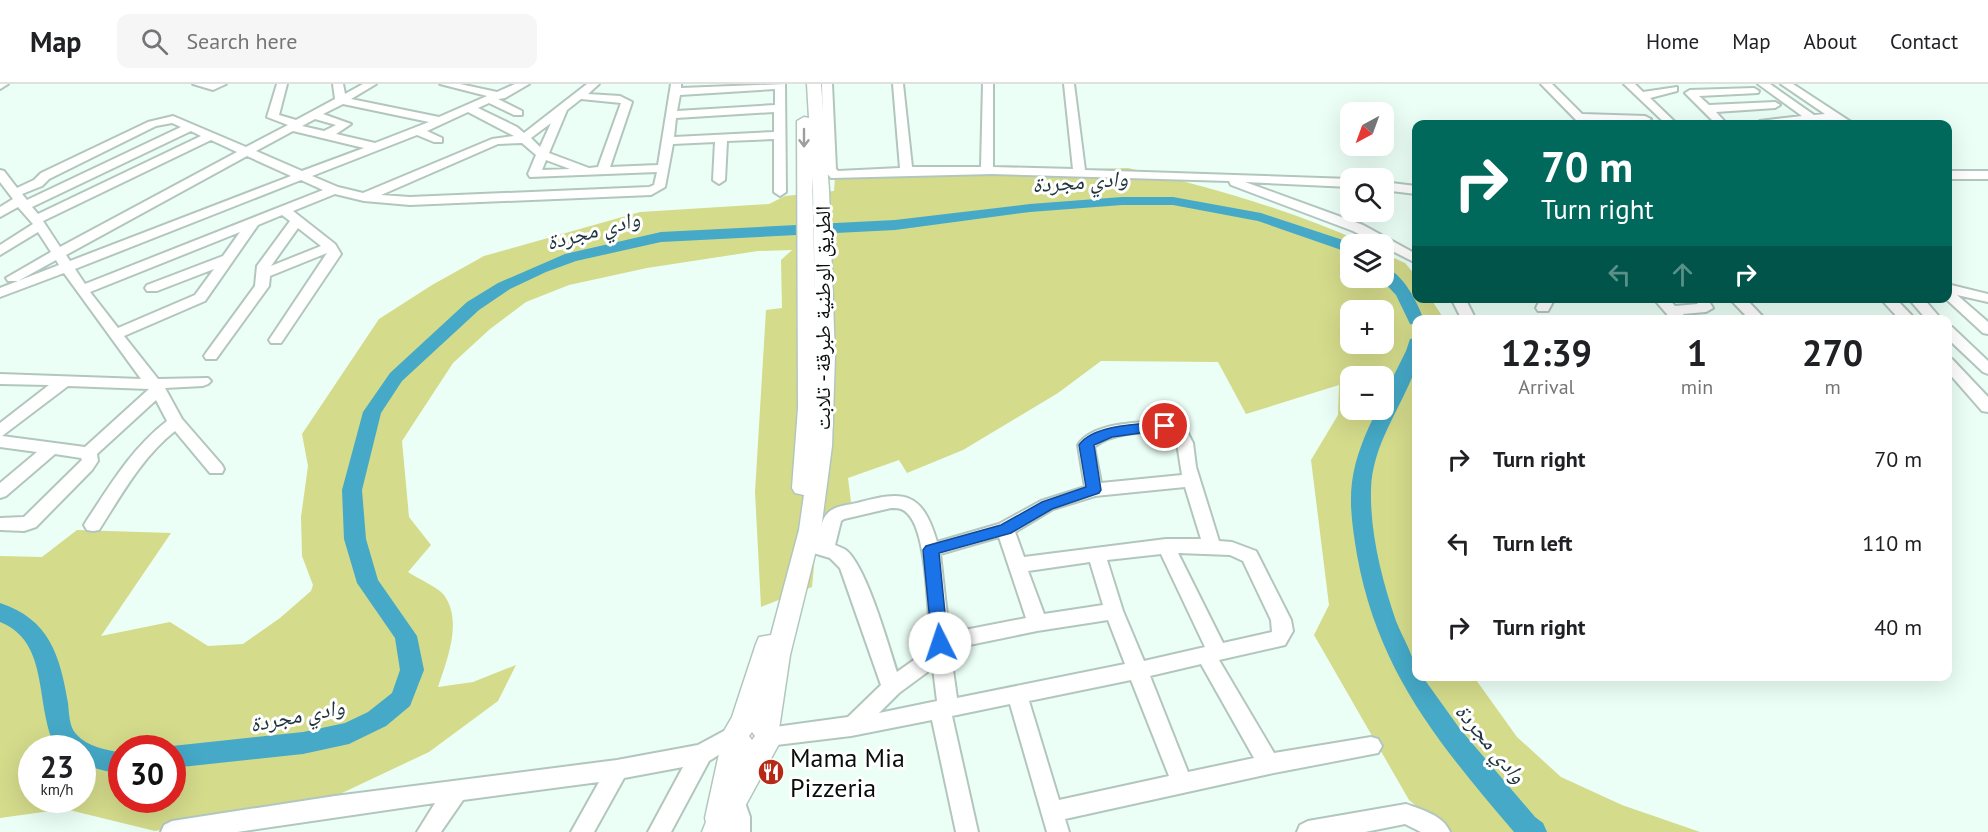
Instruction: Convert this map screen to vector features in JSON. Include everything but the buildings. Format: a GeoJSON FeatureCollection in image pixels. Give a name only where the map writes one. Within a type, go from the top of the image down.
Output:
{"type":"FeatureCollection","features":[{"type":"Feature","properties":{"kind":"main road","name":"الطريق الوطنية طبرقة - تلابت"},"geometry":{"type":"LineString","coordinates":[[724,832],[728,799],[815,547],[816,499],[826,386],[804,191],[802,84]]}},
{"type":"Feature","properties":{"kind":"main road","name":"الطريق الوطنية طبرقة - تلابت"},"geometry":{"type":"LineString","coordinates":[[752,734],[765,657],[797,527],[803,486],[813,272],[821,190],[814,84]]}},
{"type":"Feature","properties":{"kind":"street"},"geometry":{"type":"LineString","coordinates":[[198,84],[211,87],[222,84]]}},
{"type":"Feature","properties":{"kind":"street"},"geometry":{"type":"LineString","coordinates":[[282,84],[273,117],[326,135],[375,147]]}},
{"type":"Feature","properties":{"kind":"street"},"geometry":{"type":"LineString","coordinates":[[338,84],[340,100]]}},
{"type":"Feature","properties":{"kind":"street"},"geometry":{"type":"LineString","coordinates":[[0,286],[371,84]]}},
{"type":"Feature","properties":{"kind":"street"},"geometry":{"type":"LineString","coordinates":[[445,84],[496,98],[518,113]]}},
{"type":"Feature","properties":{"kind":"street"},"geometry":{"type":"LineString","coordinates":[[0,293],[417,131],[524,84]]}},
{"type":"Feature","properties":{"kind":"street"},"geometry":{"type":"LineString","coordinates":[[364,197],[430,163],[496,141],[523,139],[594,84]]}},
{"type":"Feature","properties":{"kind":"street"},"geometry":{"type":"LineString","coordinates":[[827,84],[831,174],[906,170],[987,171],[1340,183]]}},
{"type":"Feature","properties":{"kind":"street"},"geometry":{"type":"LineString","coordinates":[[898,84],[906,170]]}},
{"type":"Feature","properties":{"kind":"street"},"geometry":{"type":"LineString","coordinates":[[987,171],[988,84]]}},
{"type":"Feature","properties":{"kind":"street"},"geometry":{"type":"LineString","coordinates":[[1068,84],[1080,173]]}},
{"type":"Feature","properties":{"kind":"street"},"geometry":{"type":"LineString","coordinates":[[1546,84],[1581,120]]}},
{"type":"Feature","properties":{"kind":"street"},"geometry":{"type":"LineString","coordinates":[[1629,84],[1668,120]]}},
{"type":"Feature","properties":{"kind":"street"},"geometry":{"type":"LineString","coordinates":[[1662,84],[1673,89],[1692,92],[1755,87],[1803,120]]}},
{"type":"Feature","properties":{"kind":"street"},"geometry":{"type":"LineString","coordinates":[[1786,84],[1841,120]]}},
{"type":"Feature","properties":{"kind":"street"},"geometry":{"type":"LineString","coordinates":[[0,213],[14,196],[38,183],[45,176],[166,119],[178,120],[334,190],[364,197],[422,201],[645,192],[659,187],[669,141],[676,88],[780,85],[780,192]]}},
{"type":"Feature","properties":{"kind":"street"},"geometry":{"type":"LineString","coordinates":[[1755,87],[1775,105],[1802,120]]}},
{"type":"Feature","properties":{"kind":"street"},"geometry":{"type":"LineString","coordinates":[[1641,95],[1658,94],[1673,89]]}},
{"type":"Feature","properties":{"kind":"street"},"geometry":{"type":"LineString","coordinates":[[1692,92],[1690,93],[1717,120]]}},
{"type":"Feature","properties":{"kind":"street"},"geometry":{"type":"LineString","coordinates":[[578,96],[620,99],[627,102],[603,171]]}},
{"type":"Feature","properties":{"kind":"street"},"geometry":{"type":"LineString","coordinates":[[340,100],[441,121]]}},
{"type":"Feature","properties":{"kind":"street"},"geometry":{"type":"LineString","coordinates":[[1705,109],[1775,105]]}},
{"type":"Feature","properties":{"kind":"street"},"geometry":{"type":"LineString","coordinates":[[564,108],[534,174],[664,168]]}},
{"type":"Feature","properties":{"kind":"street"},"geometry":{"type":"LineString","coordinates":[[672,115],[781,108]]}},
{"type":"Feature","properties":{"kind":"street"},"geometry":{"type":"LineString","coordinates":[[470,109],[513,129],[543,155],[589,172]]}},
{"type":"Feature","properties":{"kind":"street"},"geometry":{"type":"LineString","coordinates":[[1636,110],[1645,120]]}},
{"type":"Feature","properties":{"kind":"street"},"geometry":{"type":"LineString","coordinates":[[314,115],[345,124],[326,135]]}},
{"type":"Feature","properties":{"kind":"street"},"geometry":{"type":"LineString","coordinates":[[1810,120],[1834,116]]}},
{"type":"Feature","properties":{"kind":"street"},"geometry":{"type":"LineString","coordinates":[[14,196],[59,190],[192,126]]}},
{"type":"Feature","properties":{"kind":"street"},"geometry":{"type":"LineString","coordinates":[[417,131],[438,140]]}},
{"type":"Feature","properties":{"kind":"street"},"geometry":{"type":"LineString","coordinates":[[479,131],[496,141]]}},
{"type":"Feature","properties":{"kind":"street"},"geometry":{"type":"LineString","coordinates":[[1,249],[38,223],[212,135]]}},
{"type":"Feature","properties":{"kind":"street"},"geometry":{"type":"LineString","coordinates":[[669,141],[781,135]]}},
{"type":"Feature","properties":{"kind":"street"},"geometry":{"type":"LineString","coordinates":[[719,180],[721,138]]}},
{"type":"Feature","properties":{"kind":"street"},"geometry":{"type":"LineString","coordinates":[[105,147],[140,170]]}},
{"type":"Feature","properties":{"kind":"street"},"geometry":{"type":"LineString","coordinates":[[355,155],[370,165]]}},
{"type":"Feature","properties":{"kind":"street"},"geometry":{"type":"LineString","coordinates":[[0,175],[14,196],[38,223],[82,290],[156,387],[176,422],[216,469]]}},
{"type":"Feature","properties":{"kind":"street"},"geometry":{"type":"LineString","coordinates":[[1952,175],[1988,175]]}},
{"type":"Feature","properties":{"kind":"street"},"geometry":{"type":"LineString","coordinates":[[1226,178],[1358,228],[1412,257]]}},
{"type":"Feature","properties":{"kind":"street"},"geometry":{"type":"LineString","coordinates":[[38,183],[59,190]]}},
{"type":"Feature","properties":{"kind":"street"},"geometry":{"type":"LineString","coordinates":[[1394,187],[1412,190]]}},
{"type":"Feature","properties":{"kind":"street"},"geometry":{"type":"LineString","coordinates":[[82,290],[334,190]]}},
{"type":"Feature","properties":{"kind":"street"},"geometry":{"type":"LineString","coordinates":[[276,340],[334,254],[330,247],[284,210]]}},
{"type":"Feature","properties":{"kind":"street"},"geometry":{"type":"LineString","coordinates":[[211,356],[262,286],[264,266],[297,221]]}},
{"type":"Feature","properties":{"kind":"street"},"geometry":{"type":"LineString","coordinates":[[116,334],[200,298],[253,223]]}},
{"type":"Feature","properties":{"kind":"street"},"geometry":{"type":"LineString","coordinates":[[173,225],[198,244]]}},
{"type":"Feature","properties":{"kind":"street"},"geometry":{"type":"LineString","coordinates":[[264,274],[330,247]]}},
{"type":"Feature","properties":{"kind":"street"},"geometry":{"type":"LineString","coordinates":[[152,288],[230,258]]}},
{"type":"Feature","properties":{"kind":"street"},"geometry":{"type":"LineString","coordinates":[[137,268],[171,311]]}},
{"type":"Feature","properties":{"kind":"street"},"geometry":{"type":"LineString","coordinates":[[1952,279],[1969,293]]}},
{"type":"Feature","properties":{"kind":"street"},"geometry":{"type":"LineString","coordinates":[[1952,291],[1988,298]]}},
{"type":"Feature","properties":{"kind":"street"},"geometry":{"type":"LineString","coordinates":[[1952,296],[1988,330]]}},
{"type":"Feature","properties":{"kind":"street"},"geometry":{"type":"LineString","coordinates":[[1664,303],[1675,315],[1706,309],[1704,303]]}},
{"type":"Feature","properties":{"kind":"street"},"geometry":{"type":"LineString","coordinates":[[1741,303],[1754,315]]}},
{"type":"Feature","properties":{"kind":"street"},"geometry":{"type":"LineString","coordinates":[[1892,303],[1904,315]]}},
{"type":"Feature","properties":{"kind":"street"},"geometry":{"type":"LineString","coordinates":[[1920,303],[1930,315]]}},
{"type":"Feature","properties":{"kind":"street"},"geometry":{"type":"LineString","coordinates":[[1952,323],[1956,323],[1986,362]]}},
{"type":"Feature","properties":{"kind":"street"},"geometry":{"type":"LineString","coordinates":[[1952,334],[1986,362]]}},
{"type":"Feature","properties":{"kind":"street"},"geometry":{"type":"LineString","coordinates":[[1952,368],[1988,407]]}},
{"type":"Feature","properties":{"kind":"street"},"geometry":{"type":"LineString","coordinates":[[0,379],[156,387],[203,381]]}},
{"type":"Feature","properties":{"kind":"street"},"geometry":{"type":"LineString","coordinates":[[1952,382],[1964,381]]}},
{"type":"Feature","properties":{"kind":"street"},"geometry":{"type":"LineString","coordinates":[[0,431],[63,382]]}},
{"type":"Feature","properties":{"kind":"street"},"geometry":{"type":"LineString","coordinates":[[0,441],[49,450],[88,453],[156,387]]}},
{"type":"Feature","properties":{"kind":"street"},"geometry":{"type":"LineString","coordinates":[[93,525],[137,458],[153,440],[176,422]]}},
{"type":"Feature","properties":{"kind":"street"},"geometry":{"type":"LineString","coordinates":[[1094,490],[1086,445],[1096,437],[1110,432],[1172,426],[1176,428],[1185,443],[1191,480],[1212,547]]}},
{"type":"Feature","properties":{"kind":"street"},"geometry":{"type":"LineString","coordinates":[[0,492],[49,450]]}},
{"type":"Feature","properties":{"kind":"street"},"geometry":{"type":"LineString","coordinates":[[0,524],[24,525],[30,522],[86,466],[90,461],[88,453]]}},
{"type":"Feature","properties":{"kind":"street"},"geometry":{"type":"LineString","coordinates":[[931,550],[1005,529],[1047,505],[1094,490],[1191,480]]}},
{"type":"Feature","properties":{"kind":"street"},"geometry":{"type":"LineString","coordinates":[[892,687],[853,578],[843,558],[815,547],[833,518],[838,514],[893,502],[905,502],[919,513],[931,550],[944,709],[967,832]]}},
{"type":"Feature","properties":{"kind":"street"},"geometry":{"type":"LineString","coordinates":[[1005,529],[1037,623]]}},
{"type":"Feature","properties":{"kind":"street"},"geometry":{"type":"LineString","coordinates":[[1166,546],[1212,654],[1269,764]]}},
{"type":"Feature","properties":{"kind":"street"},"geometry":{"type":"LineString","coordinates":[[172,832],[458,790],[617,770],[702,754],[752,734],[852,728],[1212,654],[1278,639],[1283,632],[1281,620],[1250,556],[1243,551],[1212,547],[1166,546],[1018,565]]}},
{"type":"Feature","properties":{"kind":"street"},"geometry":{"type":"LineString","coordinates":[[1097,556],[1114,611],[1182,783]]}},
{"type":"Feature","properties":{"kind":"street"},"geometry":{"type":"LineString","coordinates":[[852,728],[892,687],[940,648],[1037,623],[1114,611]]}},
{"type":"Feature","properties":{"kind":"street"},"geometry":{"type":"LineString","coordinates":[[1017,695],[1055,822],[1182,783],[1269,764],[1371,746]]}},
{"type":"Feature","properties":{"kind":"street"},"geometry":{"type":"LineString","coordinates":[[659,832],[702,754]]}},
{"type":"Feature","properties":{"kind":"street"},"geometry":{"type":"LineString","coordinates":[[582,832],[617,770]]}},
{"type":"Feature","properties":{"kind":"street"},"geometry":{"type":"LineString","coordinates":[[428,832],[458,790]]}},
{"type":"Feature","properties":{"kind":"street"},"geometry":{"type":"LineString","coordinates":[[1312,832],[1391,824],[1406,814],[1425,822],[1439,832]]}},
{"type":"Feature","properties":{"kind":"green space"},"geometry":{"type":"Polygon","coordinates":[[[1128,168],[1249,200],[1344,234],[1340,234],[1340,288],[1394,288],[1394,258],[1405,263],[1412,271],[1412,303],[1434,303],[1441,315],[1412,315],[1412,681],[1477,681],[1517,737],[1561,777],[1622,805],[1700,832],[1447,832],[1409,800],[1314,635],[1329,605],[1311,460],[1338,415],[1339,385],[1246,414],[1218,362],[1101,361],[1058,393],[963,450],[907,473],[899,460],[848,478],[851,502],[818,525],[812,587],[761,607],[755,492],[766,310],[782,308],[781,260],[792,250],[758,251],[647,268],[569,285],[526,302],[490,329],[453,363],[402,441],[409,517],[431,545],[408,572],[441,592],[450,606],[452,641],[438,687],[473,682],[516,665],[498,701],[429,752],[325,801],[155,831],[81,813],[96,813],[96,735],[18,735],[18,813],[36,813],[0,818],[0,556],[42,557],[77,530],[171,533],[101,636],[170,622],[208,646],[243,644],[280,618],[311,591],[313,585],[302,556],[301,517],[308,466],[302,434],[379,319],[432,285],[484,256],[640,212],[769,204],[785,196],[834,191],[835,178],[1128,168]]]}},
{"type":"Feature","properties":{"kind":"waterway","name":"وادي مجردة"},"geometry":{"type":"LineString","coordinates":[[186,756],[303,743],[349,733],[377,719],[402,699],[412,670],[406,636],[368,583],[355,539],[352,490],[372,412],[396,377],[473,306],[504,286],[540,269],[571,257],[661,237],[895,225],[1030,208],[1122,201],[1173,201],[1261,217],[1340,245]]}},
{"type":"Feature","properties":{"kind":"waterway","name":"وادي مجردة"},"geometry":{"type":"LineString","coordinates":[[1394,283],[1403,294],[1414,315]]}},
{"type":"Feature","properties":{"kind":"waterway","name":"وادي مجردة"},"geometry":{"type":"LineString","coordinates":[[1412,357],[1372,442],[1363,473],[1361,490],[1362,518],[1375,587],[1388,629],[1412,680]]}},
{"type":"Feature","properties":{"kind":"waterway","name":"وادي مجردة"},"geometry":{"type":"LineString","coordinates":[[0,612],[15,618],[26,626],[42,648],[51,676],[62,735]]}},
{"type":"Feature","properties":{"kind":"waterway","name":"وادي مجردة"},"geometry":{"type":"LineString","coordinates":[[1412,681],[1451,737],[1526,826],[1534,832]]}},
{"type":"Feature","properties":{"kind":"waterway","name":"وادي مجردة"},"geometry":{"type":"LineString","coordinates":[[96,758],[108,761]]}},
{"type":"Feature","properties":{"kind":"place","name":"Mama Mia Pizzeria"},"geometry":{"type":"Point","coordinates":[771,772]}},
{"type":"Feature","properties":{"kind":"route"},"geometry":{"type":"LineString","coordinates":[[940,643],[931,550],[1005,529],[1047,505],[1094,490],[1086,452],[1086,445],[1089,441],[1110,432],[1165,426]]}}]}
